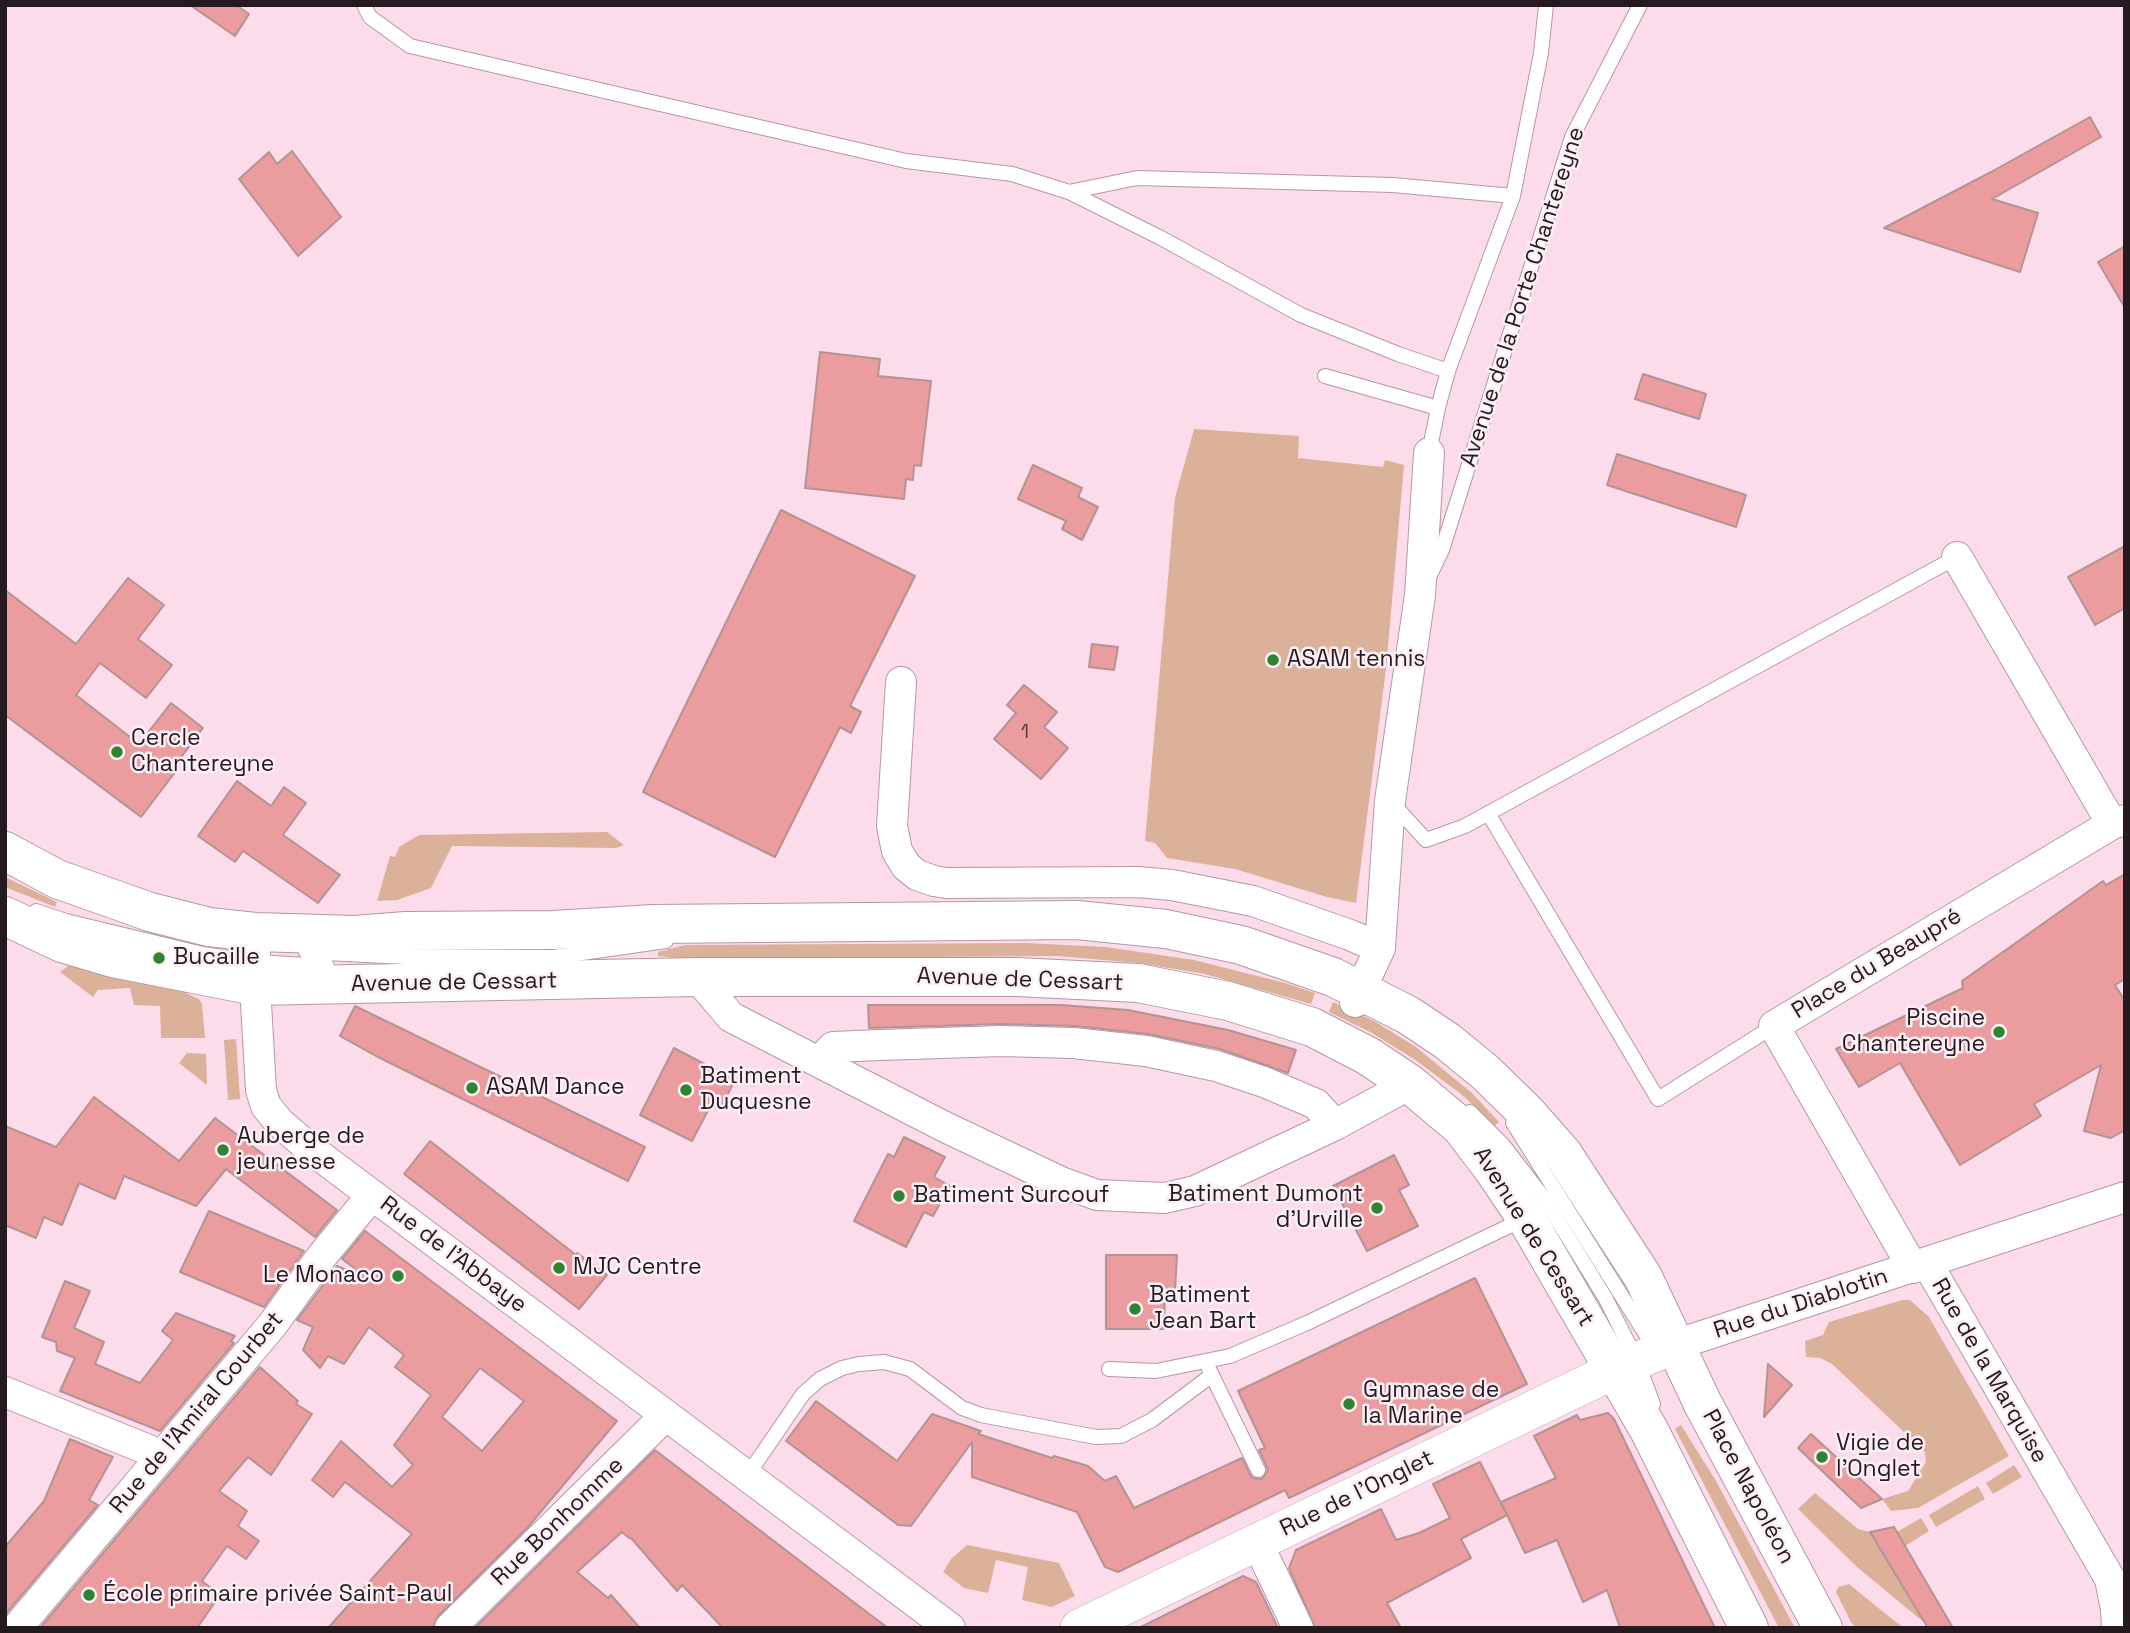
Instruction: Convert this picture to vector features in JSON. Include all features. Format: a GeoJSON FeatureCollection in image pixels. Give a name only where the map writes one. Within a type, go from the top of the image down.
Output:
{"type":"FeatureCollection","features":[{"type":"Feature","properties":{"kind":"main road"},"geometry":{"type":"LineString","coordinates":[[5,850],[57,878],[150,912],[209,927],[254,957]]}},
{"type":"Feature","properties":{"kind":"main road"},"geometry":{"type":"LineString","coordinates":[[16,911],[62,943],[113,958],[254,957],[327,936],[405,931],[553,930],[653,924],[1077,920],[1166,929],[1241,945],[1297,963],[1358,996],[1408,1015],[1447,1041],[1485,1072],[1527,1113],[1563,1154],[1643,1277],[1650,1358],[1649,1430],[1749,1628]]}},
{"type":"Feature","properties":{"kind":"main road","name":"Avenue de Cessart"},"geometry":{"type":"LineString","coordinates":[[254,957],[697,977],[1017,977],[1138,983],[1228,1000],[1312,1027],[1368,1056],[1410,1084],[1461,1127],[1493,1168],[1526,1218],[1650,1358]]}},
{"type":"Feature","properties":{"kind":"main road","name":"Place Napoléon"},"geometry":{"type":"LineString","coordinates":[[1650,1358],[1702,1402],[1823,1628]]}},
{"type":"Feature","properties":{"kind":"street","name":"Avenue de la Porte Chantereyne"},"geometry":{"type":"LineString","coordinates":[[1358,996],[1380,948],[1391,801],[1420,595],[1430,453]]}},
{"type":"Feature","properties":{"kind":"street"},"geometry":{"type":"LineString","coordinates":[[1957,556],[2118,822]]}},
{"type":"Feature","properties":{"kind":"street"},"geometry":{"type":"LineString","coordinates":[[901,682],[892,826],[897,851],[906,866],[917,875],[946,883],[1138,882],[1172,885],[1253,901],[1315,921],[1380,948]]}},
{"type":"Feature","properties":{"kind":"street","name":"Place du Beaupré"},"geometry":{"type":"LineString","coordinates":[[1920,1266],[1774,1026],[2118,822]]}},
{"type":"Feature","properties":{"kind":"street","name":"Rue de l'Abbaye"},"geometry":{"type":"LineString","coordinates":[[254,957],[261,1090],[266,1106],[279,1122],[308,1147],[950,1628]]}},
{"type":"Feature","properties":{"kind":"street"},"geometry":{"type":"LineString","coordinates":[[697,977],[731,1017],[945,1127],[1061,1182],[1097,1195],[1166,1198],[1193,1191],[1335,1125],[1410,1084]]}},
{"type":"Feature","properties":{"kind":"street"},"geometry":{"type":"LineString","coordinates":[[819,1062],[833,1047],[973,1042],[1073,1043],[1146,1051],[1216,1066],[1264,1082],[1316,1104],[1335,1125]]}},
{"type":"Feature","properties":{"kind":"street","name":"Rue de l'Amiral Courbet"},"geometry":{"type":"LineString","coordinates":[[17,1628],[272,1324],[322,1256],[372,1195]]}},
{"type":"Feature","properties":{"kind":"street","name":"Rue de la Marquise"},"geometry":{"type":"LineString","coordinates":[[2117,1628],[2110,1579],[1920,1266],[2125,1197]]}},
{"type":"Feature","properties":{"kind":"street","name":"Rue du Diablotin"},"geometry":{"type":"LineString","coordinates":[[1650,1358],[1920,1266]]}},
{"type":"Feature","properties":{"kind":"street","name":"Rue de l'Onglet"},"geometry":{"type":"LineString","coordinates":[[1079,1628],[1650,1358]]}},
{"type":"Feature","properties":{"kind":"street"},"geometry":{"type":"LineString","coordinates":[[5,1392],[161,1455]]}},
{"type":"Feature","properties":{"kind":"street","name":"Rue Bonhomme"},"geometry":{"type":"LineString","coordinates":[[450,1628],[666,1415]]}},
{"type":"Feature","properties":{"kind":"street"},"geometry":{"type":"LineString","coordinates":[[1257,1542],[1298,1628]]}},
{"type":"Feature","properties":{"kind":"lane"},"geometry":{"type":"LineString","coordinates":[[364,5],[370,17],[410,46],[906,161],[1012,174],[1069,192],[1161,238],[1301,315],[1448,371]]}},
{"type":"Feature","properties":{"kind":"lane","name":"Avenue de la Porte Chantereyne"},"geometry":{"type":"LineString","coordinates":[[1430,453],[1437,408],[1448,371],[1513,196],[1541,53],[1545,5]]}},
{"type":"Feature","properties":{"kind":"lane","name":"Avenue de la Porte Chantereyne"},"geometry":{"type":"LineString","coordinates":[[1420,595],[1442,550],[1572,137],[1640,5]]}},
{"type":"Feature","properties":{"kind":"lane"},"geometry":{"type":"LineString","coordinates":[[1069,192],[1137,178],[1393,185],[1513,196]]}},
{"type":"Feature","properties":{"kind":"lane","name":"Avenue de la Porte Chantereyne"},"geometry":{"type":"LineString","coordinates":[[1325,376],[1437,408]]}},
{"type":"Feature","properties":{"kind":"lane"},"geometry":{"type":"LineString","coordinates":[[1391,801],[1426,840],[1465,826],[1957,556]]}},
{"type":"Feature","properties":{"kind":"lane"},"geometry":{"type":"LineString","coordinates":[[1489,813],[1658,1099],[1774,1026]]}},
{"type":"Feature","properties":{"kind":"lane"},"geometry":{"type":"LineString","coordinates":[[107,915],[190,936],[254,957],[393,967],[1014,962]]}},
{"type":"Feature","properties":{"kind":"lane"},"geometry":{"type":"LineString","coordinates":[[254,957],[554,957],[680,939]]}},
{"type":"Feature","properties":{"kind":"lane"},"geometry":{"type":"LineString","coordinates":[[1120,939],[1150,942]]}},
{"type":"Feature","properties":{"kind":"lane"},"geometry":{"type":"LineString","coordinates":[[1251,964],[1358,996],[1458,1069]]}},
{"type":"Feature","properties":{"kind":"lane"},"geometry":{"type":"LineString","coordinates":[[1099,966],[1186,978]]}},
{"type":"Feature","properties":{"kind":"lane"},"geometry":{"type":"LineString","coordinates":[[1209,982],[1259,995]]}},
{"type":"Feature","properties":{"kind":"lane"},"geometry":{"type":"LineString","coordinates":[[1296,1006],[1327,1018]]}},
{"type":"Feature","properties":{"kind":"lane"},"geometry":{"type":"LineString","coordinates":[[1458,1102],[1503,1144],[1543,1197],[1606,1299],[1650,1358]]}},
{"type":"Feature","properties":{"kind":"lane"},"geometry":{"type":"LineString","coordinates":[[1502,1111],[1518,1129],[1650,1358],[1661,1429],[1730,1558]]}},
{"type":"Feature","properties":{"kind":"lane"},"geometry":{"type":"LineString","coordinates":[[1109,1369],[1156,1371],[1230,1356],[1307,1323],[1526,1218]]}},
{"type":"Feature","properties":{"kind":"lane"},"geometry":{"type":"LineString","coordinates":[[1205,1361],[1258,1470]]}},
{"type":"Feature","properties":{"kind":"lane"},"geometry":{"type":"LineString","coordinates":[[747,1476],[803,1394],[820,1379],[842,1368],[859,1364],[884,1362],[910,1368],[962,1408],[981,1415],[1096,1437],[1121,1436],[1152,1420],[1212,1375]]}},
{"type":"Feature","properties":{"kind":"shaded area","name":"ASAM tennis"},"geometry":{"type":"Polygon","coordinates":[[[1194,429],[1299,436],[1298,458],[1383,467],[1385,460],[1404,465],[1386,669],[1356,903],[1235,869],[1167,858],[1155,843],[1145,841],[1175,498],[1194,429]]]}},
{"type":"Feature","properties":{"kind":"shaded area"},"geometry":{"type":"Polygon","coordinates":[[[607,832],[624,845],[616,848],[452,846],[431,888],[397,900],[377,901],[390,856],[395,857],[399,847],[419,835],[607,832]]]}},
{"type":"Feature","properties":{"kind":"shaded area"},"geometry":{"type":"Polygon","coordinates":[[[5,877],[57,902],[55,907],[5,887],[5,877]]]}},
{"type":"Feature","properties":{"kind":"shaded area"},"geometry":{"type":"Polygon","coordinates":[[[1026,943],[1106,947],[1194,960],[1315,993],[1311,1004],[1205,974],[1139,963],[1058,956],[687,959],[658,956],[658,952],[685,945],[1026,943]]]}},
{"type":"Feature","properties":{"kind":"shaded area"},"geometry":{"type":"Polygon","coordinates":[[[72,963],[187,986],[186,993],[199,999],[202,1004],[205,1038],[161,1038],[160,1006],[134,1005],[130,988],[98,990],[93,997],[60,972],[72,963]]]}},
{"type":"Feature","properties":{"kind":"shaded area"},"geometry":{"type":"Polygon","coordinates":[[[1333,1002],[1374,1021],[1416,1047],[1473,1094],[1499,1122],[1495,1126],[1461,1094],[1414,1059],[1370,1032],[1329,1012],[1333,1002]]]}},
{"type":"Feature","properties":{"kind":"shaded area"},"geometry":{"type":"Polygon","coordinates":[[[236,1039],[240,1099],[228,1100],[224,1040],[236,1039]]]}},
{"type":"Feature","properties":{"kind":"shaded area"},"geometry":{"type":"Polygon","coordinates":[[[187,1053],[206,1054],[207,1085],[179,1063],[187,1053]]]}},
{"type":"Feature","properties":{"kind":"shaded area"},"geometry":{"type":"Polygon","coordinates":[[[1910,1300],[1929,1317],[2009,1456],[1918,1508],[1891,1511],[1882,1499],[1908,1491],[1926,1462],[1925,1452],[1832,1364],[1820,1358],[1806,1357],[1805,1341],[1823,1335],[1829,1322],[1910,1300]]]}},
{"type":"Feature","properties":{"kind":"shaded area"},"geometry":{"type":"Polygon","coordinates":[[[1681,1425],[1716,1481],[1795,1628],[1779,1628],[1675,1429],[1681,1425]]]}},
{"type":"Feature","properties":{"kind":"shaded area"},"geometry":{"type":"Polygon","coordinates":[[[2014,1465],[2022,1477],[1993,1494],[1986,1483],[2014,1465]]]}},
{"type":"Feature","properties":{"kind":"shaded area"},"geometry":{"type":"Polygon","coordinates":[[[1978,1486],[1985,1499],[1936,1527],[1929,1515],[1978,1486]]]}},
{"type":"Feature","properties":{"kind":"shaded area"},"geometry":{"type":"Polygon","coordinates":[[[1815,1493],[1858,1529],[1870,1532],[1926,1624],[1857,1567],[1798,1509],[1815,1493]]]}},
{"type":"Feature","properties":{"kind":"shaded area"},"geometry":{"type":"Polygon","coordinates":[[[1921,1518],[1929,1531],[1905,1546],[1897,1532],[1921,1518]]]}},
{"type":"Feature","properties":{"kind":"shaded area"},"geometry":{"type":"Polygon","coordinates":[[[967,1545],[1059,1563],[1075,1596],[1052,1607],[1022,1600],[1028,1567],[996,1560],[988,1593],[964,1588],[943,1572],[952,1558],[967,1545]]]}},
{"type":"Feature","properties":{"kind":"shaded area"},"geometry":{"type":"Polygon","coordinates":[[[1849,1584],[1904,1628],[1856,1628],[1836,1592],[1838,1587],[1849,1584]]]}},
{"type":"Feature","properties":{"kind":"building"},"geometry":{"type":"Polygon","coordinates":[[[190,5],[236,5],[249,14],[235,36],[190,5]]]}},
{"type":"Feature","properties":{"kind":"building"},"geometry":{"type":"Polygon","coordinates":[[[2090,117],[2101,137],[1992,199],[2038,213],[2020,272],[1884,228],[1991,172],[2090,117]]]}},
{"type":"Feature","properties":{"kind":"building"},"geometry":{"type":"Polygon","coordinates":[[[292,151],[341,217],[298,256],[239,179],[269,152],[277,164],[292,151]]]}},
{"type":"Feature","properties":{"kind":"building"},"geometry":{"type":"Polygon","coordinates":[[[2125,246],[2125,308],[2098,262],[2125,246]]]}},
{"type":"Feature","properties":{"kind":"building"},"geometry":{"type":"Polygon","coordinates":[[[820,352],[880,359],[878,376],[931,381],[921,466],[914,465],[913,480],[906,479],[904,499],[805,488],[820,352]]]}},
{"type":"Feature","properties":{"kind":"building"},"geometry":{"type":"Polygon","coordinates":[[[1643,374],[1706,394],[1699,419],[1635,399],[1643,374]]]}},
{"type":"Feature","properties":{"kind":"building"},"geometry":{"type":"Polygon","coordinates":[[[1617,454],[1746,495],[1736,527],[1607,485],[1617,454]]]}},
{"type":"Feature","properties":{"kind":"building"},"geometry":{"type":"Polygon","coordinates":[[[1033,465],[1082,488],[1078,497],[1098,507],[1082,540],[1062,529],[1066,521],[1018,499],[1033,465]]]}},
{"type":"Feature","properties":{"kind":"building"},"geometry":{"type":"Polygon","coordinates":[[[781,510],[915,576],[850,706],[861,712],[851,733],[840,727],[775,857],[643,792],[781,510]]]}},
{"type":"Feature","properties":{"kind":"building"},"geometry":{"type":"Polygon","coordinates":[[[2125,546],[2125,608],[2095,625],[2068,577],[2125,546]]]}},
{"type":"Feature","properties":{"kind":"building"},"geometry":{"type":"Polygon","coordinates":[[[128,578],[164,605],[138,639],[172,665],[146,698],[100,663],[76,695],[139,744],[171,703],[203,728],[173,768],[176,771],[141,817],[5,715],[5,590],[76,644],[128,578]]]}},
{"type":"Feature","properties":{"kind":"building"},"geometry":{"type":"Polygon","coordinates":[[[1092,644],[1118,647],[1114,670],[1089,667],[1092,644]]]}},
{"type":"Feature","properties":{"kind":"building"},"geometry":{"type":"Polygon","coordinates":[[[1024,685],[1057,712],[1044,727],[1068,748],[1041,779],[994,739],[1016,713],[1007,705],[1024,685]]]}},
{"type":"Feature","properties":{"kind":"building"},"geometry":{"type":"Polygon","coordinates":[[[237,781],[271,806],[284,787],[306,803],[283,835],[340,875],[318,903],[243,851],[235,862],[198,836],[237,781]]]}},
{"type":"Feature","properties":{"kind":"building","name":"Piscine Chantereyne"},"geometry":{"type":"Polygon","coordinates":[[[2125,874],[2125,979],[2115,985],[2125,1001],[2125,1130],[2111,1138],[2084,1131],[2101,1065],[2034,1104],[2041,1116],[1960,1165],[1900,1063],[1859,1087],[1836,1049],[1963,988],[1962,981],[2103,881],[2106,885],[2125,874]]]}},
{"type":"Feature","properties":{"kind":"building"},"geometry":{"type":"Polygon","coordinates":[[[868,1005],[1061,1005],[1128,1010],[1228,1030],[1296,1050],[1288,1073],[1220,1049],[1148,1034],[1075,1026],[1000,1024],[869,1028],[868,1005]]]}},
{"type":"Feature","properties":{"kind":"building"},"geometry":{"type":"Polygon","coordinates":[[[355,1006],[645,1147],[628,1181],[340,1036],[355,1006]]]}},
{"type":"Feature","properties":{"kind":"building","name":"Batiment Duquesne"},"geometry":{"type":"Polygon","coordinates":[[[674,1048],[735,1080],[720,1110],[711,1105],[692,1141],[640,1115],[674,1048]]]}},
{"type":"Feature","properties":{"kind":"building"},"geometry":{"type":"Polygon","coordinates":[[[94,1097],[179,1161],[215,1118],[337,1210],[315,1237],[226,1169],[196,1206],[124,1176],[115,1199],[79,1183],[62,1225],[44,1217],[36,1238],[5,1225],[5,1126],[56,1147],[94,1097]]]}},
{"type":"Feature","properties":{"kind":"building","name":"Batiment Surcouf"},"geometry":{"type":"Polygon","coordinates":[[[904,1137],[945,1157],[934,1177],[950,1186],[933,1216],[924,1212],[906,1247],[854,1221],[888,1154],[894,1157],[904,1137]]]}},
{"type":"Feature","properties":{"kind":"building"},"geometry":{"type":"Polygon","coordinates":[[[430,1141],[576,1255],[577,1253],[607,1275],[579,1309],[404,1174],[430,1141]]]}},
{"type":"Feature","properties":{"kind":"building","name":"Batiment Dumont d'Urville"},"geometry":{"type":"Polygon","coordinates":[[[1394,1155],[1409,1185],[1399,1190],[1418,1226],[1367,1251],[1333,1186],[1394,1155]]]}},
{"type":"Feature","properties":{"kind":"building"},"geometry":{"type":"Polygon","coordinates":[[[209,1211],[304,1251],[264,1307],[180,1272],[209,1211]]]}},
{"type":"Feature","properties":{"kind":"building"},"geometry":{"type":"Polygon","coordinates":[[[365,1231],[617,1421],[528,1527],[438,1616],[433,1628],[328,1628],[412,1534],[345,1482],[333,1497],[312,1480],[341,1441],[392,1487],[413,1465],[394,1445],[431,1395],[395,1367],[404,1355],[369,1327],[344,1364],[328,1356],[320,1368],[303,1350],[313,1327],[297,1320],[337,1266],[352,1272],[354,1268],[342,1259],[365,1231]],[[480,1368],[442,1417],[482,1451],[524,1401],[480,1368]]]}},
{"type":"Feature","properties":{"kind":"building","name":"Batiment Jean Bart"},"geometry":{"type":"Polygon","coordinates":[[[1106,1255],[1177,1255],[1175,1290],[1165,1290],[1164,1329],[1106,1329],[1106,1255]]]}},
{"type":"Feature","properties":{"kind":"building"},"geometry":{"type":"Polygon","coordinates":[[[1475,1278],[1527,1384],[1289,1498],[1285,1490],[1118,1572],[1105,1567],[1077,1512],[972,1477],[972,1442],[911,1526],[898,1525],[786,1441],[816,1401],[897,1461],[932,1414],[981,1431],[978,1434],[1052,1458],[1054,1456],[1088,1466],[1105,1481],[1116,1476],[1134,1508],[1242,1458],[1252,1478],[1262,1479],[1268,1470],[1259,1450],[1265,1448],[1238,1391],[1475,1278]]]}},
{"type":"Feature","properties":{"kind":"building"},"geometry":{"type":"Polygon","coordinates":[[[65,1281],[90,1291],[74,1328],[104,1342],[95,1364],[140,1383],[173,1340],[162,1331],[176,1313],[235,1336],[231,1341],[234,1343],[160,1431],[60,1391],[75,1358],[57,1351],[56,1342],[42,1337],[65,1281]]]}},
{"type":"Feature","properties":{"kind":"building"},"geometry":{"type":"Polygon","coordinates":[[[1768,1364],[1792,1385],[1764,1417],[1768,1364]]]}},
{"type":"Feature","properties":{"kind":"building"},"geometry":{"type":"Polygon","coordinates":[[[260,1367],[298,1401],[296,1404],[312,1414],[271,1475],[248,1457],[219,1491],[247,1511],[238,1526],[259,1541],[246,1559],[227,1546],[202,1581],[220,1595],[197,1628],[40,1628],[260,1367]]]}},
{"type":"Feature","properties":{"kind":"building"},"geometry":{"type":"Polygon","coordinates":[[[1608,1413],[1614,1419],[1715,1628],[1620,1628],[1607,1590],[1583,1602],[1557,1540],[1525,1553],[1501,1502],[1556,1478],[1534,1436],[1577,1415],[1580,1420],[1608,1413]]]}},
{"type":"Feature","properties":{"kind":"building"},"geometry":{"type":"Polygon","coordinates":[[[1811,1434],[1882,1499],[1861,1508],[1798,1448],[1811,1434]]]}},
{"type":"Feature","properties":{"kind":"building"},"geometry":{"type":"Polygon","coordinates":[[[70,1439],[113,1457],[89,1500],[98,1505],[5,1615],[5,1547],[44,1501],[70,1439]]]}},
{"type":"Feature","properties":{"kind":"building"},"geometry":{"type":"Polygon","coordinates":[[[655,1450],[888,1628],[723,1628],[682,1585],[677,1591],[631,1538],[622,1532],[577,1572],[608,1598],[611,1595],[640,1628],[475,1628],[655,1450]]]}},
{"type":"Feature","properties":{"kind":"building"},"geometry":{"type":"Polygon","coordinates":[[[1480,1462],[1507,1515],[1461,1539],[1471,1558],[1387,1603],[1401,1628],[1315,1628],[1289,1568],[1296,1550],[1381,1509],[1396,1540],[1419,1533],[1450,1518],[1433,1484],[1480,1462]]]}},
{"type":"Feature","properties":{"kind":"building"},"geometry":{"type":"Polygon","coordinates":[[[1894,1527],[1953,1628],[1928,1628],[1870,1532],[1894,1527]]]}},
{"type":"Feature","properties":{"kind":"building"},"geometry":{"type":"Polygon","coordinates":[[[1243,1576],[1256,1582],[1278,1628],[1139,1628],[1243,1576]]]}},
{"type":"Feature","properties":{"kind":"place","name":"ASAM tennis"},"geometry":{"type":"Point","coordinates":[1273,660]}},
{"type":"Feature","properties":{"kind":"place","name":"Cercle Chantereyne"},"geometry":{"type":"Point","coordinates":[117,752]}},
{"type":"Feature","properties":{"kind":"place","name":"Bucaille"},"geometry":{"type":"Point","coordinates":[159,958]}},
{"type":"Feature","properties":{"kind":"place","name":"Piscine Chantereyne"},"geometry":{"type":"Point","coordinates":[1999,1032]}},
{"type":"Feature","properties":{"kind":"place","name":"ASAM Dance"},"geometry":{"type":"Point","coordinates":[472,1088]}},
{"type":"Feature","properties":{"kind":"place","name":"Batiment Duquesne"},"geometry":{"type":"Point","coordinates":[686,1090]}},
{"type":"Feature","properties":{"kind":"place","name":"Auberge de jeunesse"},"geometry":{"type":"Point","coordinates":[223,1150]}},
{"type":"Feature","properties":{"kind":"place","name":"Batiment Surcouf"},"geometry":{"type":"Point","coordinates":[899,1196]}},
{"type":"Feature","properties":{"kind":"place","name":"Batiment Dumont d'Urville"},"geometry":{"type":"Point","coordinates":[1377,1208]}},
{"type":"Feature","properties":{"kind":"place","name":"MJC Centre"},"geometry":{"type":"Point","coordinates":[559,1268]}},
{"type":"Feature","properties":{"kind":"place","name":"Le Monaco"},"geometry":{"type":"Point","coordinates":[398,1276]}},
{"type":"Feature","properties":{"kind":"place","name":"Batiment Jean Bart"},"geometry":{"type":"Point","coordinates":[1135,1309]}},
{"type":"Feature","properties":{"kind":"place","name":"Gymnase de la Marine"},"geometry":{"type":"Point","coordinates":[1349,1404]}},
{"type":"Feature","properties":{"kind":"place","name":"Vigie de l'Onglet"},"geometry":{"type":"Point","coordinates":[1822,1457]}},
{"type":"Feature","properties":{"kind":"place","name":"École primaire privée Saint-Paul"},"geometry":{"type":"Point","coordinates":[89,1595]}}]}
